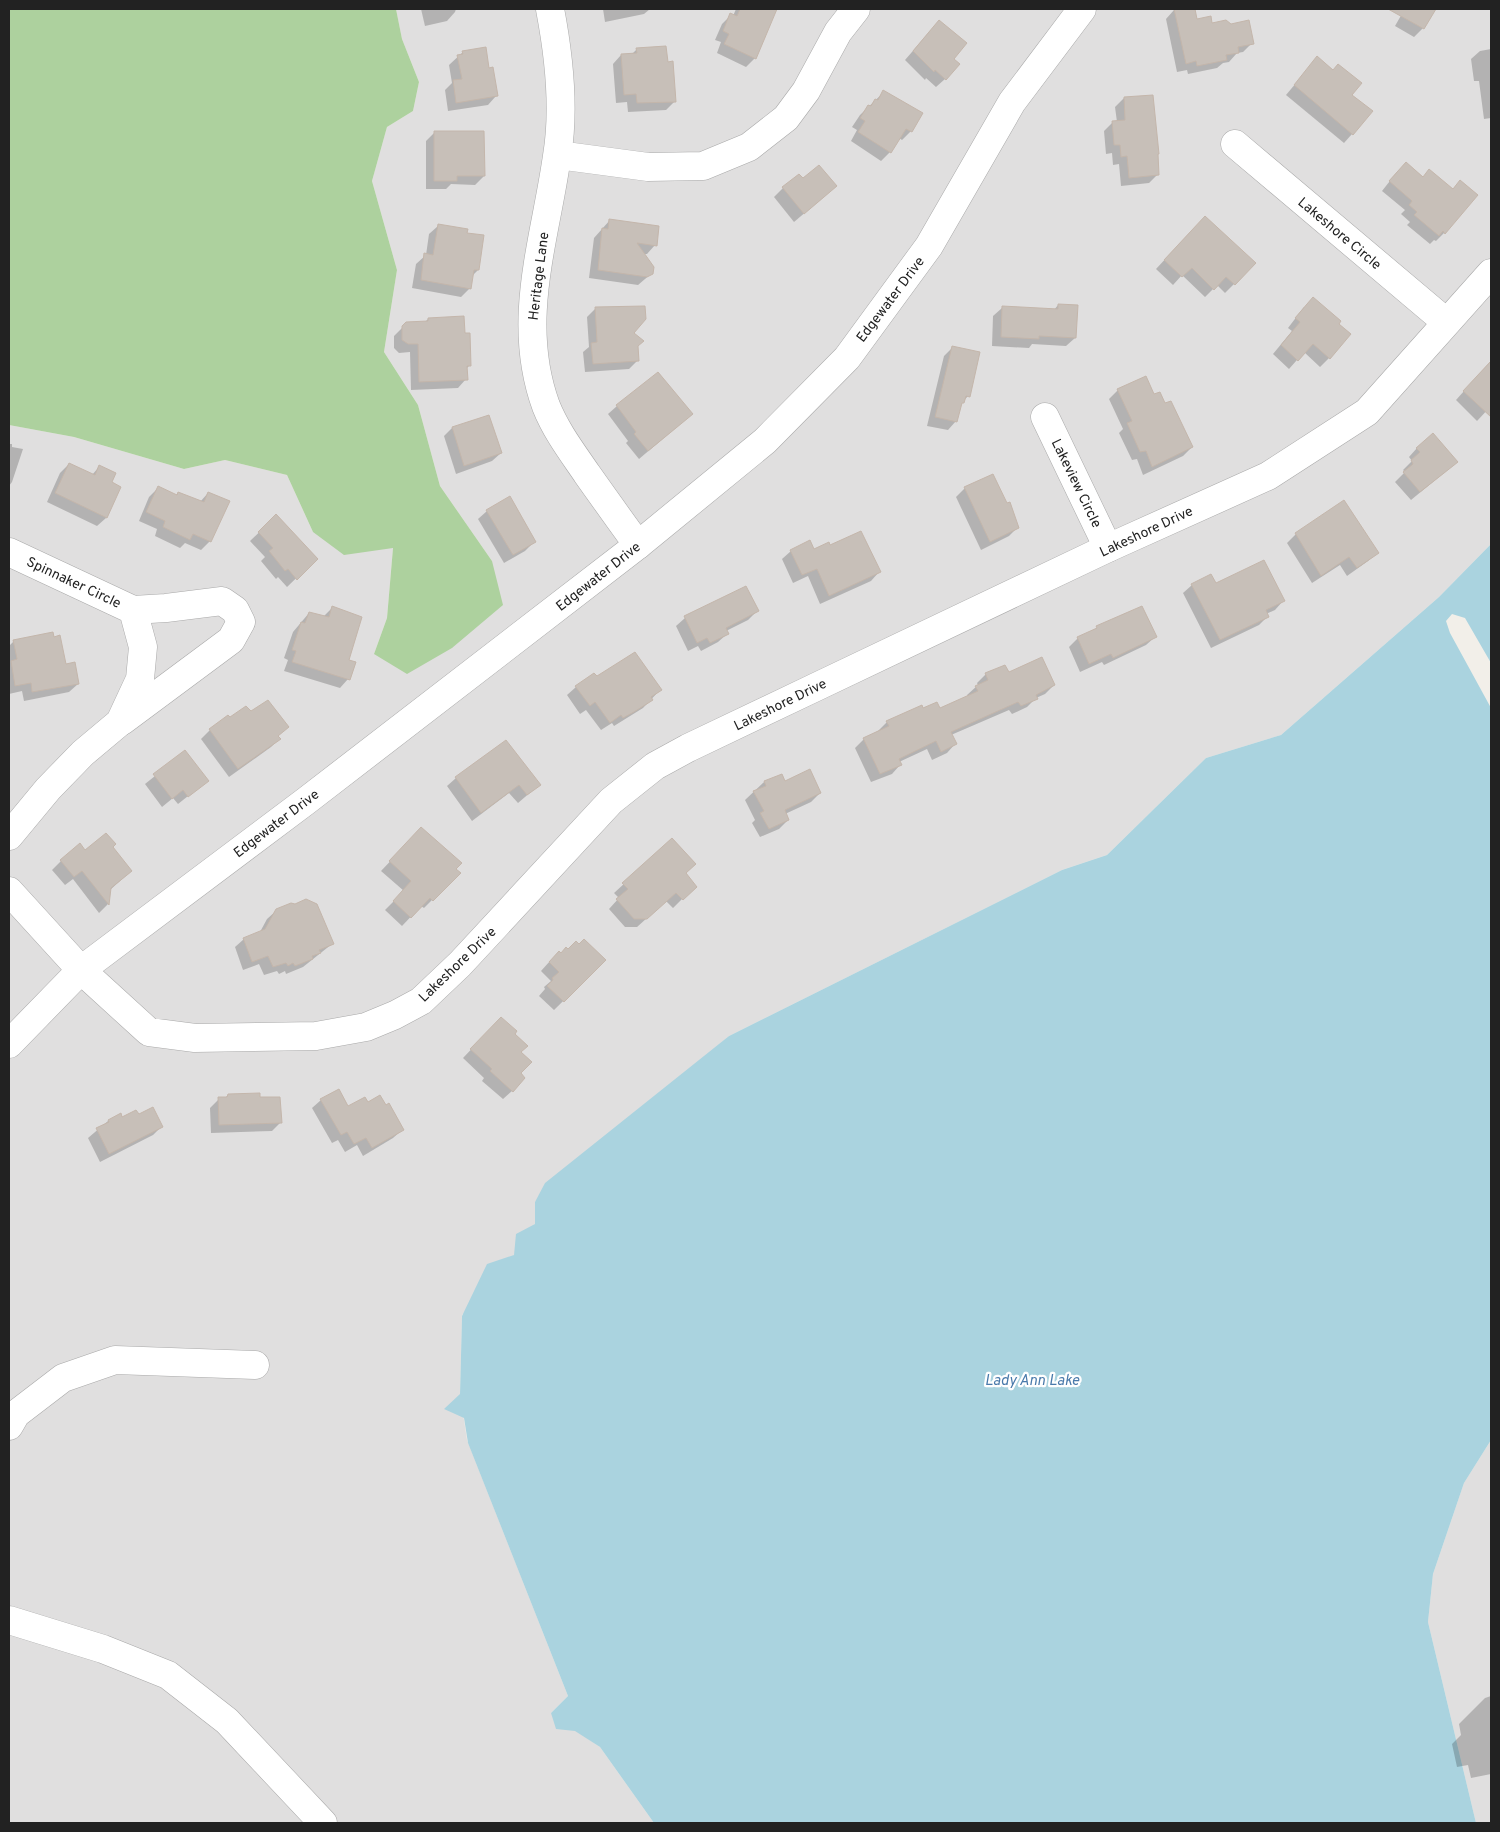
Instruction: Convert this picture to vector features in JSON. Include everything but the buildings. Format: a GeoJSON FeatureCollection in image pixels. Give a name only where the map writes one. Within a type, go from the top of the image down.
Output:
{"type":"FeatureCollection","features":[{"type":"Feature","properties":{"kind":"street","name":"Heritage Lane"},"geometry":{"type":"LineString","coordinates":[[550,9],[560,85],[561,122],[558,155],[537,260],[533,296],[532,336],[536,372],[546,407],[561,436],[638,545]]}},
{"type":"Feature","properties":{"kind":"street"},"geometry":{"type":"LineString","coordinates":[[558,155],[648,167],[702,166],[749,147],[786,118],[806,91],[838,32],[856,9]]}},
{"type":"Feature","properties":{"kind":"street","name":"Edgewater Drive"},"geometry":{"type":"LineString","coordinates":[[9,1044],[81,970],[638,545],[765,441],[847,358],[929,246],[1012,102],[1082,9]]}},
{"type":"Feature","properties":{"kind":"street","name":"Lakeshore Circle"},"geometry":{"type":"LineString","coordinates":[[1235,144],[1446,322]]}},
{"type":"Feature","properties":{"kind":"street","name":"Lakeshore Drive"},"geometry":{"type":"LineString","coordinates":[[9,891],[81,970],[149,1032],[196,1038],[316,1036],[366,1027],[395,1015],[421,1001],[484,939],[611,801],[655,766],[1108,548],[1268,476],[1367,412],[1491,273]]}},
{"type":"Feature","properties":{"kind":"street","name":"Lakeview Circle"},"geometry":{"type":"LineString","coordinates":[[1045,417],[1108,548]]}},
{"type":"Feature","properties":{"kind":"street","name":"Spinnaker Circle"},"geometry":{"type":"LineString","coordinates":[[9,552],[133,610],[143,647],[140,679],[120,722],[83,753],[48,789],[9,836]]}},
{"type":"Feature","properties":{"kind":"street"},"geometry":{"type":"LineString","coordinates":[[120,722],[231,640],[240,622],[235,610],[222,601],[133,610]]}},
{"type":"Feature","properties":{"kind":"street"},"geometry":{"type":"LineString","coordinates":[[9,1426],[16,1414],[63,1378],[115,1360],[254,1365]]}},
{"type":"Feature","properties":{"kind":"street"},"geometry":{"type":"LineString","coordinates":[[9,1620],[103,1649],[168,1676],[227,1721],[323,1823]]}},
{"type":"Feature","properties":{"kind":"shaded area"},"geometry":{"type":"Polygon","coordinates":[[[396,9],[1491,9],[1491,544],[1439,597],[1281,735],[1206,758],[1107,855],[1062,870],[729,1036],[535,1202],[535,1224],[514,1255],[462,1315],[460,1394],[467,1440],[568,1696],[551,1713],[600,1747],[654,1823],[9,1823],[9,425],[74,437],[184,469],[225,460],[287,475],[313,532],[393,548],[387,618],[374,654],[492,561],[440,486],[418,405],[384,352],[397,270],[372,181],[387,127],[413,111],[419,82],[402,39],[396,9]]]}},
{"type":"Feature","properties":{"kind":"shaded area"},"geometry":{"type":"Polygon","coordinates":[[[1491,1440],[1491,1823],[1476,1823],[1428,1622],[1433,1574],[1464,1483],[1491,1440]]]}},
{"type":"Feature","properties":{"kind":"green space"},"geometry":{"type":"Polygon","coordinates":[[[9,9],[396,9],[402,39],[419,82],[413,111],[387,127],[372,181],[397,270],[384,352],[418,405],[440,486],[492,561],[503,605],[452,648],[407,674],[374,654],[387,618],[393,548],[344,555],[313,532],[287,475],[225,460],[184,469],[74,437],[9,425],[9,9]]]}},
{"type":"Feature","properties":{"kind":"water","name":"Lady Ann Lake"},"geometry":{"type":"Polygon","coordinates":[[[1491,544],[1491,663],[1465,618],[1452,614],[1446,621],[1450,633],[1491,708],[1491,1440],[1464,1483],[1433,1574],[1428,1622],[1476,1823],[654,1823],[600,1747],[575,1731],[556,1729],[551,1713],[568,1696],[468,1443],[464,1418],[444,1409],[460,1394],[462,1316],[487,1264],[514,1255],[516,1234],[535,1224],[535,1202],[545,1183],[729,1036],[1062,870],[1107,855],[1206,758],[1281,735],[1439,597],[1491,544]]]}}]}
